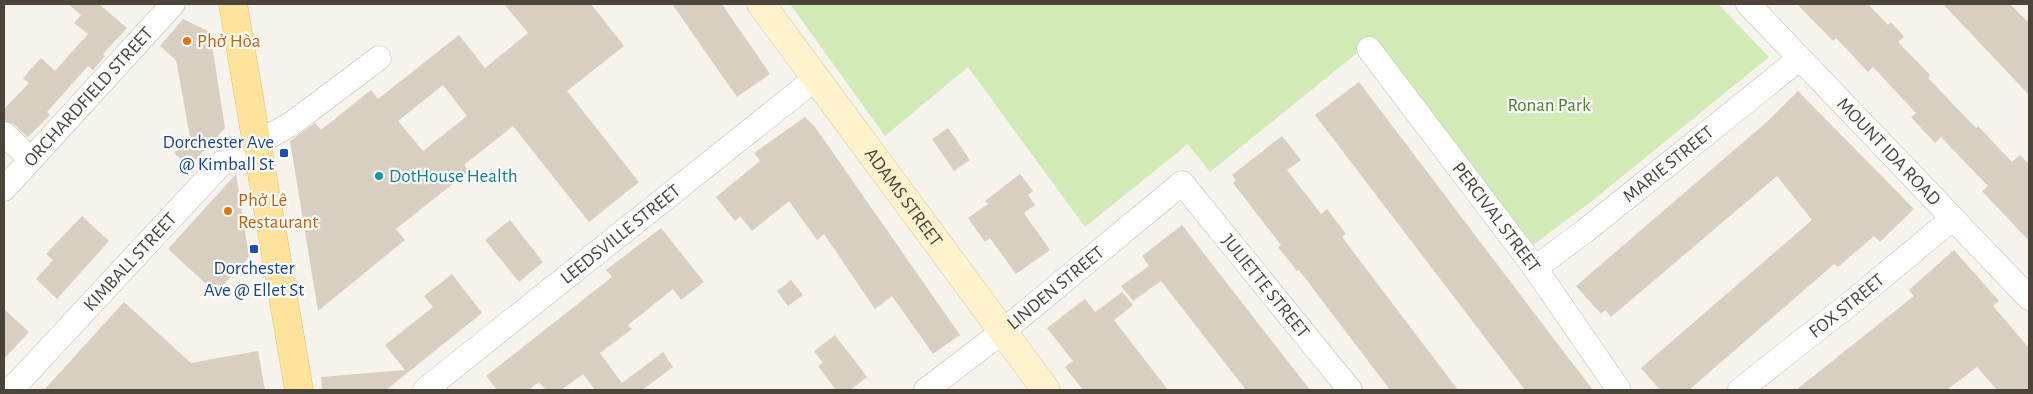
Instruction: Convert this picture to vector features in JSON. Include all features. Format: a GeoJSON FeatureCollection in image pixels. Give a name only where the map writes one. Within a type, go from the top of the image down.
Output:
{"type":"FeatureCollection","features":[{"type":"Feature","properties":{"kind":"main road"},"geometry":{"type":"LineString","coordinates":[[233,4],[299,390]]}},
{"type":"Feature","properties":{"kind":"main road","name":"ADAMS STREET"},"geometry":{"type":"LineString","coordinates":[[761,4],[1046,390]]}},
{"type":"Feature","properties":{"kind":"street","name":"ORCHARDFIELD STREET"},"geometry":{"type":"LineString","coordinates":[[4,189],[173,4]]}},
{"type":"Feature","properties":{"kind":"street","name":"MOUNT IDA ROAD"},"geometry":{"type":"LineString","coordinates":[[1748,4],[2029,298]]}},
{"type":"Feature","properties":{"kind":"street","name":"PERCIVAL STREET"},"geometry":{"type":"LineString","coordinates":[[1369,49],[1534,268],[1619,390]]}},
{"type":"Feature","properties":{"kind":"street","name":"KIMBALL STREET"},"geometry":{"type":"LineString","coordinates":[[11,390],[218,167],[228,159],[291,124],[379,58]]}},
{"type":"Feature","properties":{"kind":"street","name":"MARIE STREET"},"geometry":{"type":"LineString","coordinates":[[1534,268],[1592,225],[1799,59]]}},
{"type":"Feature","properties":{"kind":"street","name":"LEEDSVILLE STREET"},"geometry":{"type":"LineString","coordinates":[[425,390],[816,78]]}},
{"type":"Feature","properties":{"kind":"street"},"geometry":{"type":"LineString","coordinates":[[4,134],[31,159]]}},
{"type":"Feature","properties":{"kind":"street","name":"LINDEN STREET"},"geometry":{"type":"LineString","coordinates":[[926,390],[1002,332],[1182,183]]}},
{"type":"Feature","properties":{"kind":"street","name":"JULIETTE STREET"},"geometry":{"type":"LineString","coordinates":[[1182,183],[1350,390]]}},
{"type":"Feature","properties":{"kind":"street","name":"FOX STREET"},"geometry":{"type":"LineString","coordinates":[[1740,390],[1858,298],[1952,219]]}},
{"type":"Feature","properties":{"kind":"green space","name":"Ronan Park"},"geometry":{"type":"Polygon","coordinates":[[[790,4],[1718,4],[1769,57],[1592,201],[1530,247],[1373,40],[1210,172],[1188,144],[1085,227],[968,67],[885,136],[790,4]]]}},
{"type":"Feature","properties":{"kind":"building"},"geometry":{"type":"Polygon","coordinates":[[[68,4],[99,4],[127,28],[103,54],[105,56],[93,70],[88,66],[47,112],[50,115],[28,137],[13,124],[4,121],[4,109],[29,83],[23,78],[41,58],[55,71],[88,34],[74,23],[81,15],[68,4]]]}},
{"type":"Feature","properties":{"kind":"building","name":"DotHouse Health"},"geometry":{"type":"Polygon","coordinates":[[[504,4],[591,4],[624,46],[567,91],[639,182],[589,222],[513,126],[464,165],[469,171],[396,229],[405,240],[318,311],[290,141],[315,123],[321,130],[371,90],[378,99],[459,35],[485,68],[528,33],[504,4]],[[443,85],[398,121],[423,151],[467,116],[443,85]]]}},
{"type":"Feature","properties":{"kind":"building"},"geometry":{"type":"Polygon","coordinates":[[[672,4],[722,4],[770,74],[737,97],[672,4]]]}},
{"type":"Feature","properties":{"kind":"building"},"geometry":{"type":"Polygon","coordinates":[[[1797,4],[1868,4],[1888,25],[1891,22],[1904,37],[1898,42],[1930,75],[1928,78],[1976,128],[1978,126],[2012,162],[2020,155],[2029,164],[2029,241],[1982,191],[1988,186],[1941,137],[1935,143],[1911,117],[1916,113],[1873,67],[1868,72],[1836,38],[1833,41],[1797,4]]]}},
{"type":"Feature","properties":{"kind":"building"},"geometry":{"type":"Polygon","coordinates":[[[1943,4],[2010,4],[2029,23],[2029,95],[1943,4]]]}},
{"type":"Feature","properties":{"kind":"building"},"geometry":{"type":"Polygon","coordinates":[[[183,19],[210,32],[225,128],[189,167],[174,153],[190,137],[176,60],[160,46],[183,19]]]}},
{"type":"Feature","properties":{"kind":"building"},"geometry":{"type":"Polygon","coordinates":[[[1359,82],[1593,390],[1525,390],[1315,115],[1359,82]]]}},
{"type":"Feature","properties":{"kind":"building"},"geometry":{"type":"Polygon","coordinates":[[[1798,91],[1914,209],[1880,242],[1874,236],[1838,267],[1834,264],[1689,390],[1660,390],[1641,368],[1812,220],[1777,176],[1611,317],[1605,310],[1601,314],[1576,286],[1769,120],[1798,91]]]}},
{"type":"Feature","properties":{"kind":"building"},"geometry":{"type":"Polygon","coordinates":[[[805,117],[815,127],[960,335],[933,354],[892,296],[875,309],[824,234],[817,240],[789,201],[752,231],[740,216],[735,221],[716,197],[760,161],[754,153],[805,117]]]}},
{"type":"Feature","properties":{"kind":"building"},"geometry":{"type":"Polygon","coordinates":[[[948,128],[970,160],[954,171],[932,139],[948,128]]]}},
{"type":"Feature","properties":{"kind":"building"},"geometry":{"type":"Polygon","coordinates":[[[1282,136],[1301,160],[1287,170],[1321,214],[1327,209],[1346,234],[1342,237],[1458,390],[1390,390],[1299,270],[1297,271],[1278,247],[1281,245],[1233,183],[1236,180],[1232,175],[1282,136]]]}},
{"type":"Feature","properties":{"kind":"building"},"geometry":{"type":"Polygon","coordinates":[[[236,174],[249,257],[216,293],[168,249],[236,174]]]}},
{"type":"Feature","properties":{"kind":"building"},"geometry":{"type":"Polygon","coordinates":[[[1020,174],[1033,191],[1028,195],[1035,205],[1024,213],[1050,250],[1016,274],[990,238],[985,242],[968,218],[988,204],[985,201],[1020,174]]]}},
{"type":"Feature","properties":{"kind":"building"},"geometry":{"type":"Polygon","coordinates":[[[82,216],[109,241],[57,299],[36,279],[53,260],[46,254],[82,216]]]}},
{"type":"Feature","properties":{"kind":"building"},"geometry":{"type":"Polygon","coordinates":[[[510,220],[543,262],[519,282],[485,240],[510,220]]]}},
{"type":"Feature","properties":{"kind":"building"},"geometry":{"type":"Polygon","coordinates":[[[1182,225],[1310,390],[1246,390],[1161,281],[1133,301],[1121,286],[1149,266],[1142,256],[1182,225]]]}},
{"type":"Feature","properties":{"kind":"building"},"geometry":{"type":"Polygon","coordinates":[[[661,228],[704,282],[681,300],[673,289],[628,325],[632,329],[600,353],[622,383],[663,352],[673,367],[642,390],[595,390],[583,374],[561,390],[546,390],[539,382],[528,390],[497,390],[486,376],[612,277],[606,270],[661,228]]]}},
{"type":"Feature","properties":{"kind":"building"},"geometry":{"type":"Polygon","coordinates":[[[1954,250],[1999,301],[1993,306],[2029,348],[2029,390],[1997,390],[1977,367],[1947,390],[1796,390],[1914,296],[1909,290],[1954,250]]]}},
{"type":"Feature","properties":{"kind":"building"},"geometry":{"type":"Polygon","coordinates":[[[452,274],[482,313],[386,390],[322,390],[321,377],[405,370],[385,345],[433,307],[424,296],[452,274]]]}},
{"type":"Feature","properties":{"kind":"building"},"geometry":{"type":"Polygon","coordinates":[[[791,280],[803,295],[788,306],[777,291],[791,280]]]}},
{"type":"Feature","properties":{"kind":"building"},"geometry":{"type":"Polygon","coordinates":[[[1122,292],[1133,305],[1114,320],[1168,390],[1083,390],[1065,367],[1073,361],[1047,328],[1085,299],[1095,312],[1122,292]]]}},
{"type":"Feature","properties":{"kind":"building"},"geometry":{"type":"Polygon","coordinates":[[[124,302],[191,363],[258,351],[265,390],[44,390],[124,302]]]}},
{"type":"Feature","properties":{"kind":"building"},"geometry":{"type":"Polygon","coordinates":[[[4,309],[29,332],[4,359],[4,309]]]}},
{"type":"Feature","properties":{"kind":"building"},"geometry":{"type":"Polygon","coordinates":[[[835,335],[867,377],[850,390],[836,390],[818,366],[823,363],[814,351],[835,335]]]}},
{"type":"Feature","properties":{"kind":"place","name":"Phở Hòa"},"geometry":{"type":"Point","coordinates":[187,41]}},
{"type":"Feature","properties":{"kind":"place","name":"Dorchester Ave @ Kimball St"},"geometry":{"type":"Point","coordinates":[284,153]}},
{"type":"Feature","properties":{"kind":"place","name":"DotHouse Health"},"geometry":{"type":"Point","coordinates":[379,176]}},
{"type":"Feature","properties":{"kind":"place","name":"Phở Lê Restaurant"},"geometry":{"type":"Point","coordinates":[228,211]}},
{"type":"Feature","properties":{"kind":"place","name":"Dorchester Ave @ Ellet St"},"geometry":{"type":"Point","coordinates":[254,249]}}]}
